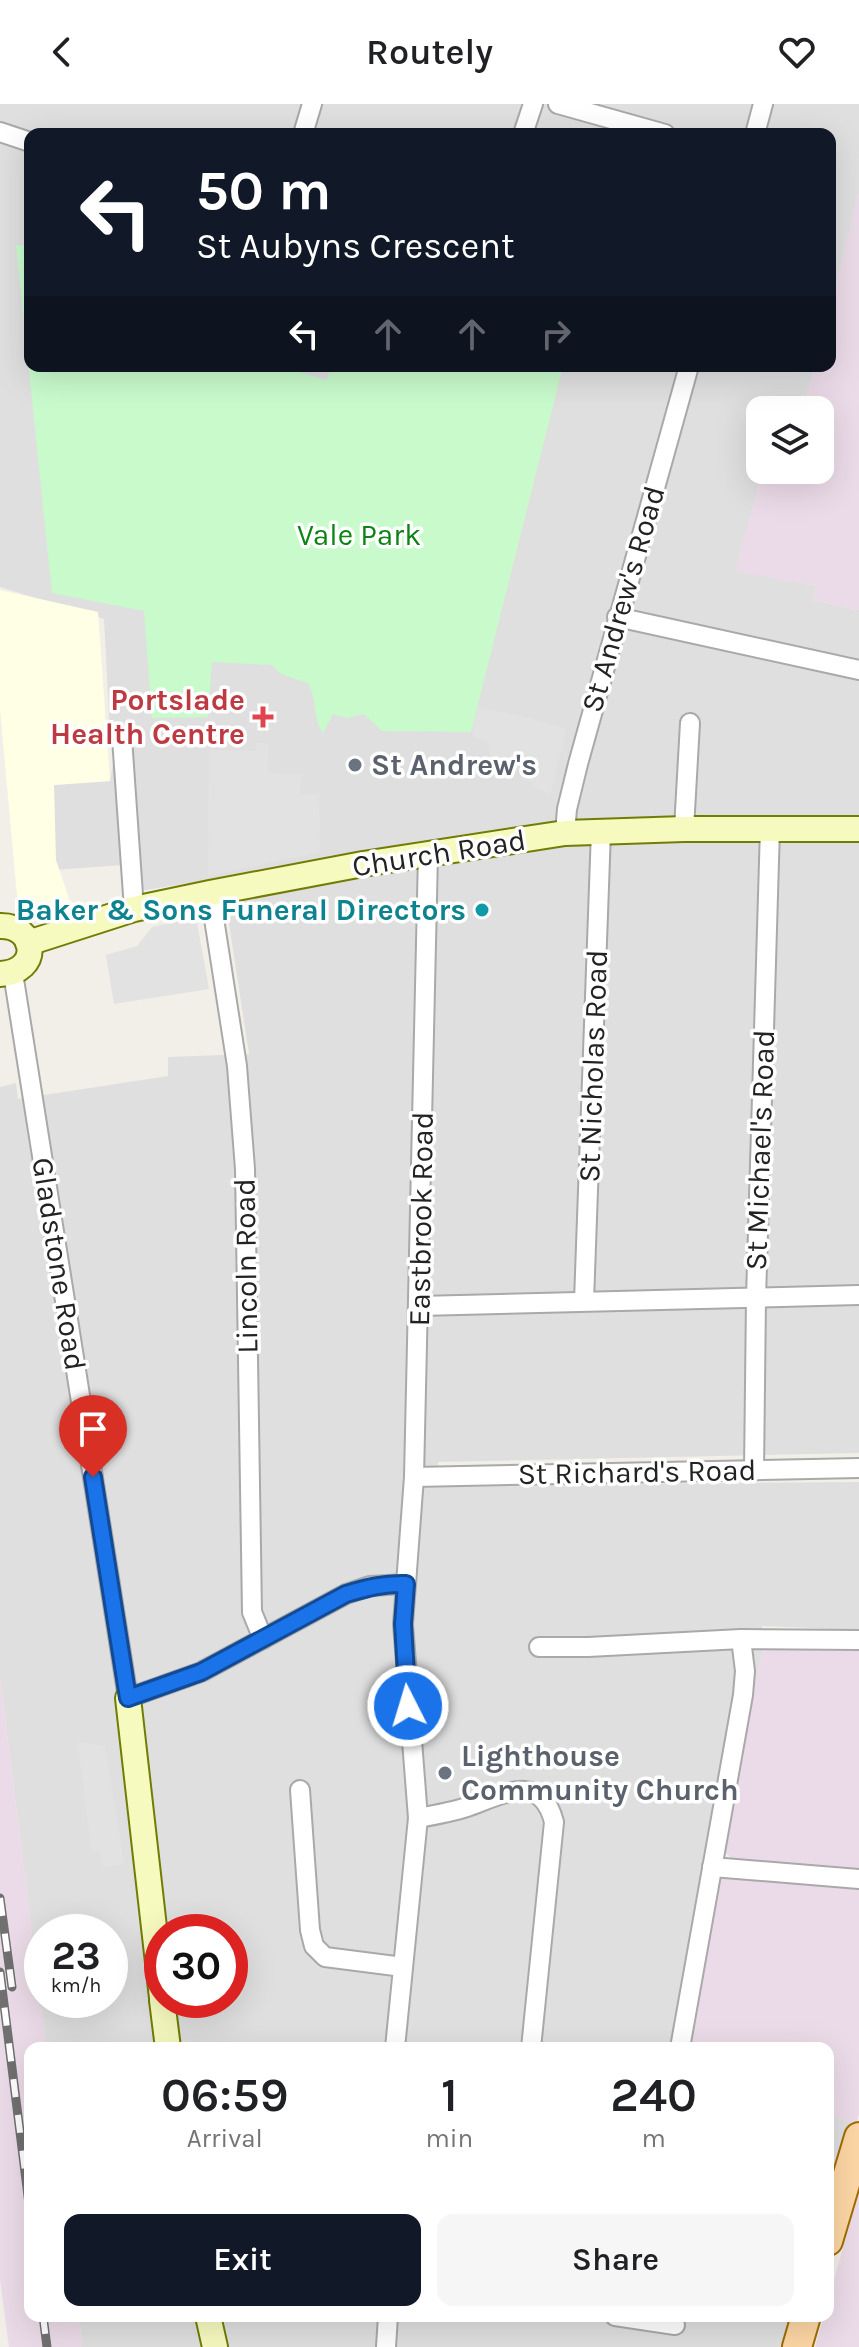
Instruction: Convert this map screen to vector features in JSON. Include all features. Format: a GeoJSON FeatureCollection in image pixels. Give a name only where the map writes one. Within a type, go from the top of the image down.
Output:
{"type":"FeatureCollection","features":[{"type":"Feature","properties":{"kind":"main road","name":"Church Road"},"geometry":{"type":"LineString","coordinates":[[28,943],[134,909],[210,893],[363,864],[565,833],[859,829]]}},
{"type":"Feature","properties":{"kind":"main road"},"geometry":{"type":"LineString","coordinates":[[1,922],[18,929],[28,943],[28,960],[23,967],[6,974]]}},
{"type":"Feature","properties":{"kind":"main road"},"geometry":{"type":"LineString","coordinates":[[128,1698],[152,1914]]}},
{"type":"Feature","properties":{"kind":"main road"},"geometry":{"type":"LineString","coordinates":[[164,2018],[167,2042]]}},
{"type":"Feature","properties":{"kind":"main road"},"geometry":{"type":"LineString","coordinates":[[834,2221],[859,2137]]}},
{"type":"Feature","properties":{"kind":"main road"},"geometry":{"type":"LineString","coordinates":[[209,2322],[215,2347]]}},
{"type":"Feature","properties":{"kind":"main road"},"geometry":{"type":"LineString","coordinates":[[797,2347],[804,2322]]}},
{"type":"Feature","properties":{"kind":"street"},"geometry":{"type":"LineString","coordinates":[[305,128],[312,104]]}},
{"type":"Feature","properties":{"kind":"street"},"geometry":{"type":"LineString","coordinates":[[525,128],[533,104]]}},
{"type":"Feature","properties":{"kind":"street"},"geometry":{"type":"LineString","coordinates":[[558,104],[644,128]]}},
{"type":"Feature","properties":{"kind":"street"},"geometry":{"type":"LineString","coordinates":[[757,128],[763,104]]}},
{"type":"Feature","properties":{"kind":"street"},"geometry":{"type":"LineString","coordinates":[[0,132],[24,140]]}},
{"type":"Feature","properties":{"kind":"street","name":"St Andrew's Road"},"geometry":{"type":"LineString","coordinates":[[565,833],[567,809],[578,764],[687,372]]}},
{"type":"Feature","properties":{"kind":"street"},"geometry":{"type":"LineString","coordinates":[[617,617],[859,670]]}},
{"type":"Feature","properties":{"kind":"street"},"geometry":{"type":"LineString","coordinates":[[684,829],[690,723]]}},
{"type":"Feature","properties":{"kind":"street"},"geometry":{"type":"LineString","coordinates":[[122,738],[134,909]]}},
{"type":"Feature","properties":{"kind":"street","name":"St Michael's Road"},"geometry":{"type":"LineString","coordinates":[[754,1471],[770,828]]}},
{"type":"Feature","properties":{"kind":"street","name":"St Nicholas Road"},"geometry":{"type":"LineString","coordinates":[[584,1301],[601,831]]}},
{"type":"Feature","properties":{"kind":"street","name":"Eastbrook Road"},"geometry":{"type":"LineString","coordinates":[[396,2042],[418,1818],[403,1624],[414,1477],[428,854]]}},
{"type":"Feature","properties":{"kind":"street","name":"Lincoln Road"},"geometry":{"type":"LineString","coordinates":[[210,893],[237,1066],[244,1155],[252,1612],[263,1639]]}},
{"type":"Feature","properties":{"kind":"street","name":"Gladstone Road"},"geometry":{"type":"LineString","coordinates":[[6,974],[128,1698]]}},
{"type":"Feature","properties":{"kind":"street"},"geometry":{"type":"LineString","coordinates":[[419,1306],[859,1295]]}},
{"type":"Feature","properties":{"kind":"street","name":"St Richard's Road"},"geometry":{"type":"LineString","coordinates":[[414,1477],[859,1468]]}},
{"type":"Feature","properties":{"kind":"street"},"geometry":{"type":"LineString","coordinates":[[128,1698],[201,1672],[346,1594],[370,1586],[406,1584]]}},
{"type":"Feature","properties":{"kind":"street"},"geometry":{"type":"LineString","coordinates":[[539,1647],[741,1639],[859,1640]]}},
{"type":"Feature","properties":{"kind":"street"},"geometry":{"type":"LineString","coordinates":[[681,2042],[743,1695],[745,1671],[741,1639]]}},
{"type":"Feature","properties":{"kind":"street"},"geometry":{"type":"LineString","coordinates":[[300,1790],[310,1930],[314,1946],[325,1957],[403,1967]]}},
{"type":"Feature","properties":{"kind":"street"},"geometry":{"type":"LineString","coordinates":[[418,1818],[467,1807],[518,1790],[535,1794],[552,1813],[554,1822],[532,2042]]}},
{"type":"Feature","properties":{"kind":"street"},"geometry":{"type":"LineString","coordinates":[[712,1867],[859,1879]]}},
{"type":"Feature","properties":{"kind":"street"},"geometry":{"type":"LineString","coordinates":[[386,2347],[388,2322]]}},
{"type":"Feature","properties":{"kind":"street"},"geometry":{"type":"LineString","coordinates":[[659,2322],[675,2325]]}},
{"type":"Feature","properties":{"kind":"shaded area"},"geometry":{"type":"Polygon","coordinates":[[[0,104],[859,104],[859,193],[836,285],[836,128],[24,128],[24,372],[813,372],[807,396],[746,396],[746,484],[759,484],[736,570],[816,586],[814,600],[859,610],[859,1453],[438,1462],[438,1485],[859,1482],[859,1630],[762,1626],[763,1649],[686,2042],[45,2042],[42,2018],[128,2018],[128,1914],[29,1914],[0,1678],[0,1087],[16,1083],[18,1099],[168,1076],[168,1057],[249,1054],[222,878],[139,891],[137,864],[54,870],[54,785],[110,781],[116,746],[110,733],[104,619],[0,587],[0,104]]]}},
{"type":"Feature","properties":{"kind":"shaded area"},"geometry":{"type":"Polygon","coordinates":[[[859,191],[859,610],[813,600],[816,586],[735,571],[759,484],[834,484],[834,396],[807,396],[813,372],[836,372],[836,285],[859,191]]]}},
{"type":"Feature","properties":{"kind":"shaded area"},"geometry":{"type":"Polygon","coordinates":[[[0,590],[98,612],[110,781],[54,785],[56,860],[73,910],[46,919],[28,916],[17,896],[0,709],[0,590]]]}},
{"type":"Feature","properties":{"kind":"shaded area"},"geometry":{"type":"Polygon","coordinates":[[[478,707],[566,729],[550,794],[533,787],[522,768],[501,764],[497,757],[489,761],[489,743],[474,737],[471,732],[478,707]]]}},
{"type":"Feature","properties":{"kind":"shaded area"},"geometry":{"type":"Polygon","coordinates":[[[256,743],[269,743],[268,773],[302,774],[300,794],[319,794],[320,852],[208,876],[209,750],[256,751],[256,743]]]}},
{"type":"Feature","properties":{"kind":"shaded area"},"geometry":{"type":"Polygon","coordinates":[[[196,917],[209,989],[114,1004],[106,955],[137,946],[152,927],[196,917]]]}},
{"type":"Feature","properties":{"kind":"shaded area"},"geometry":{"type":"Polygon","coordinates":[[[763,1649],[859,1651],[859,1869],[734,1861],[723,1850],[763,1649]]]}},
{"type":"Feature","properties":{"kind":"shaded area"},"geometry":{"type":"Polygon","coordinates":[[[0,1678],[29,1914],[24,1914],[24,2018],[42,2018],[45,2042],[24,2042],[24,2322],[80,2322],[82,2347],[9,2347],[0,2280],[0,1678]]]}},
{"type":"Feature","properties":{"kind":"shaded area"},"geometry":{"type":"Polygon","coordinates":[[[78,1742],[105,1746],[124,1864],[103,1867],[100,1850],[91,1851],[78,1742]]]}},
{"type":"Feature","properties":{"kind":"shaded area"},"geometry":{"type":"Polygon","coordinates":[[[718,1878],[859,1889],[859,2114],[856,2124],[834,2117],[834,2042],[686,2042],[718,1878]]]}},
{"type":"Feature","properties":{"kind":"shaded area"},"geometry":{"type":"Polygon","coordinates":[[[834,2117],[856,2124],[834,2195],[834,2117]]]}},
{"type":"Feature","properties":{"kind":"shaded area"},"geometry":{"type":"Polygon","coordinates":[[[859,2193],[859,2347],[815,2347],[822,2322],[834,2322],[834,2279],[859,2193]]]}},
{"type":"Feature","properties":{"kind":"shaded area"},"geometry":{"type":"Polygon","coordinates":[[[80,2322],[794,2322],[787,2347],[82,2347],[80,2322]]]}},
{"type":"Feature","properties":{"kind":"green space","name":"Vale Park"},"geometry":{"type":"Polygon","coordinates":[[[16,245],[24,246],[24,322],[16,245]]]}},
{"type":"Feature","properties":{"kind":"green space","name":"Vale Park"},"geometry":{"type":"Polygon","coordinates":[[[29,372],[298,372],[327,380],[329,372],[561,372],[471,732],[382,731],[364,714],[347,718],[333,714],[323,733],[308,683],[281,674],[272,665],[212,662],[208,717],[152,718],[144,611],[52,593],[29,372]]]}},
{"type":"Feature","properties":{"kind":"railway"},"geometry":{"type":"LineString","coordinates":[[0,1898],[12,1987]]}},
{"type":"Feature","properties":{"kind":"railway"},"geometry":{"type":"LineString","coordinates":[[0,1972],[24,2164]]}},
{"type":"Feature","properties":{"kind":"railway"},"geometry":{"type":"LineString","coordinates":[[44,2322],[47,2347]]}},
{"type":"Feature","properties":{"kind":"place","name":"Portslade Health Centre"},"geometry":{"type":"Point","coordinates":[263,717]}},
{"type":"Feature","properties":{"kind":"place","name":"St Andrew's"},"geometry":{"type":"Point","coordinates":[355,765]}},
{"type":"Feature","properties":{"kind":"place","name":"Baker & Sons Funeral Directors"},"geometry":{"type":"Point","coordinates":[482,910]}},
{"type":"Feature","properties":{"kind":"place","name":"Lighthouse Community Church"},"geometry":{"type":"Point","coordinates":[445,1773]}},
{"type":"Feature","properties":{"kind":"route"},"geometry":{"type":"LineString","coordinates":[[93,1477],[128,1698],[201,1672],[346,1594],[370,1586],[406,1584],[403,1624],[408,1706]]}}]}
